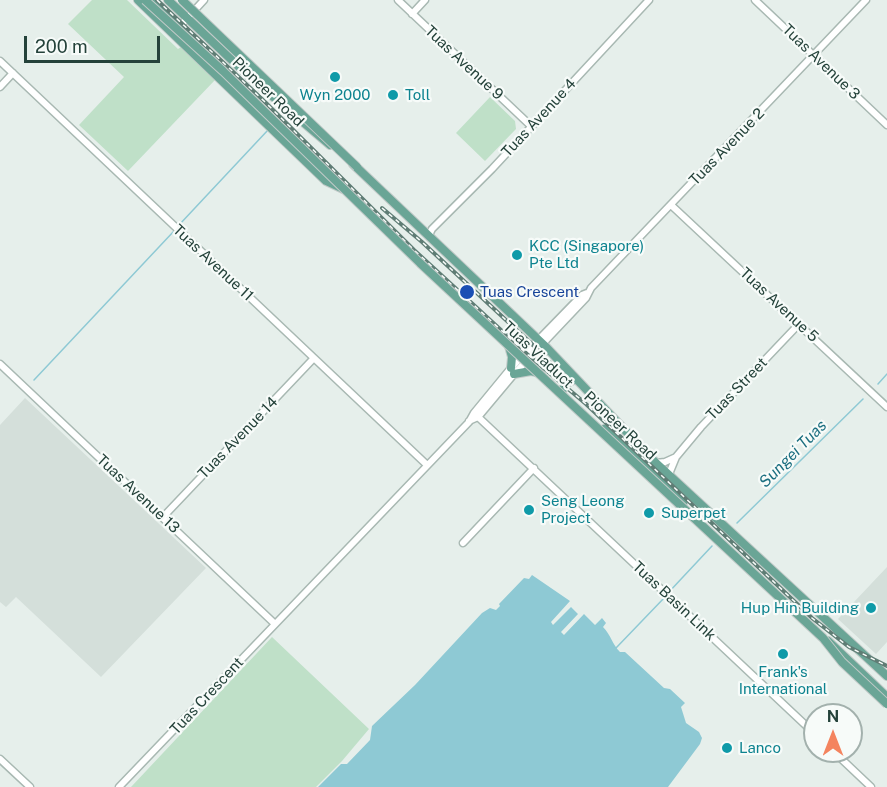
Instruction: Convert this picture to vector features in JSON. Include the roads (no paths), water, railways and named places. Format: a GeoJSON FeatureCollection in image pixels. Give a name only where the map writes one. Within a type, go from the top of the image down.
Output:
{"type":"FeatureCollection","features":[{"type":"Feature","properties":{"kind":"main road"},"geometry":{"type":"LineString","coordinates":[[138,0],[326,181],[344,190]]}},
{"type":"Feature","properties":{"kind":"main road","name":"Tuas Viaduct"},"geometry":{"type":"LineString","coordinates":[[145,0],[223,71],[510,348],[823,638],[842,662],[887,704]]}},
{"type":"Feature","properties":{"kind":"main road","name":"Pioneer Road"},"geometry":{"type":"LineString","coordinates":[[153,0],[431,271],[654,476],[887,697]]}},
{"type":"Feature","properties":{"kind":"main road","name":"Pioneer Road"},"geometry":{"type":"LineString","coordinates":[[168,0],[252,79],[357,167],[540,342],[656,463],[887,678]]}},
{"type":"Feature","properties":{"kind":"main road"},"geometry":{"type":"LineString","coordinates":[[182,0],[357,167]]}},
{"type":"Feature","properties":{"kind":"main road"},"geometry":{"type":"LineString","coordinates":[[508,342],[513,371],[543,374]]}},
{"type":"Feature","properties":{"kind":"main road"},"geometry":{"type":"LineString","coordinates":[[562,391],[564,385],[576,379]]}},
{"type":"Feature","properties":{"kind":"main road"},"geometry":{"type":"LineString","coordinates":[[877,688],[887,678]]}},
{"type":"Feature","properties":{"kind":"street"},"geometry":{"type":"LineString","coordinates":[[180,26],[204,0]]}},
{"type":"Feature","properties":{"kind":"street","name":"Tuas Avenue 9"},"geometry":{"type":"LineString","coordinates":[[398,0],[531,126]]}},
{"type":"Feature","properties":{"kind":"street"},"geometry":{"type":"LineString","coordinates":[[412,14],[425,0]]}},
{"type":"Feature","properties":{"kind":"street","name":"Tuas Avenue 4"},"geometry":{"type":"LineString","coordinates":[[429,235],[432,229],[492,169],[649,0]]}},
{"type":"Feature","properties":{"kind":"street","name":"Tuas Avenue 3"},"geometry":{"type":"LineString","coordinates":[[755,0],[887,125]]}},
{"type":"Feature","properties":{"kind":"street","name":"Tuas Avenue 2"},"geometry":{"type":"LineString","coordinates":[[540,342],[582,295],[587,293],[866,0]]}},
{"type":"Feature","properties":{"kind":"street","name":"Tuas Avenue 11"},"geometry":{"type":"LineString","coordinates":[[0,61],[426,464]]}},
{"type":"Feature","properties":{"kind":"street"},"geometry":{"type":"LineString","coordinates":[[0,87],[13,74]]}},
{"type":"Feature","properties":{"kind":"street","name":"Tuas Avenue 5"},"geometry":{"type":"LineString","coordinates":[[671,205],[887,407]]}},
{"type":"Feature","properties":{"kind":"street","name":"Tuas Street"},"geometry":{"type":"LineString","coordinates":[[669,474],[676,457],[701,427],[799,324]]}},
{"type":"Feature","properties":{"kind":"street","name":"Tuas Crescent"},"geometry":{"type":"LineString","coordinates":[[119,787],[426,464],[476,415],[540,342]]}},
{"type":"Feature","properties":{"kind":"street","name":"Tuas Avenue 14"},"geometry":{"type":"LineString","coordinates":[[163,518],[314,358]]}},
{"type":"Feature","properties":{"kind":"street","name":"Tuas Avenue 13"},"geometry":{"type":"LineString","coordinates":[[0,364],[275,624]]}},
{"type":"Feature","properties":{"kind":"street","name":"Tuas Basin Link"},"geometry":{"type":"LineString","coordinates":[[476,415],[803,723]]}},
{"type":"Feature","properties":{"kind":"street"},"geometry":{"type":"LineString","coordinates":[[656,463],[676,457]]}},
{"type":"Feature","properties":{"kind":"street"},"geometry":{"type":"LineString","coordinates":[[463,543],[534,468]]}},
{"type":"Feature","properties":{"kind":"street"},"geometry":{"type":"LineString","coordinates":[[0,759],[30,787]]}},
{"type":"Feature","properties":{"kind":"street"},"geometry":{"type":"LineString","coordinates":[[846,763],[871,787]]}},
{"type":"Feature","properties":{"kind":"water"},"geometry":{"type":"Polygon","coordinates":[[[532,575],[570,601],[551,622],[553,625],[571,607],[578,614],[561,632],[564,635],[584,614],[595,625],[602,618],[606,623],[603,627],[620,652],[625,652],[664,688],[670,689],[685,703],[681,707],[686,723],[699,732],[702,738],[668,787],[318,787],[341,764],[347,764],[370,740],[372,726],[415,685],[482,613],[490,608],[496,610],[524,578],[529,579],[532,575]]]}},
{"type":"Feature","properties":{"kind":"waterway"},"geometry":{"type":"LineString","coordinates":[[179,225],[268,130]]}},
{"type":"Feature","properties":{"kind":"waterway"},"geometry":{"type":"LineString","coordinates":[[34,380],[174,231]]}},
{"type":"Feature","properties":{"kind":"waterway"},"geometry":{"type":"LineString","coordinates":[[878,384],[887,374]]}},
{"type":"Feature","properties":{"kind":"waterway","name":"Sungei Tuas"},"geometry":{"type":"LineString","coordinates":[[737,523],[863,399]]}},
{"type":"Feature","properties":{"kind":"waterway","name":"Sungei Tuas"},"geometry":{"type":"LineString","coordinates":[[668,593],[712,546]]}},
{"type":"Feature","properties":{"kind":"waterway","name":"Sungei Tuas"},"geometry":{"type":"LineString","coordinates":[[616,648],[665,597]]}},
{"type":"Feature","properties":{"kind":"railway"},"geometry":{"type":"LineString","coordinates":[[157,0],[264,101],[414,250],[527,354],[586,404],[812,618],[849,647],[887,666]]}},
{"type":"Feature","properties":{"kind":"railway"},"geometry":{"type":"LineString","coordinates":[[382,208],[422,242],[558,371]]}},
{"type":"Feature","properties":{"kind":"place","name":"Wyn 2000"},"geometry":{"type":"Point","coordinates":[335,77]}},
{"type":"Feature","properties":{"kind":"place","name":"Toll"},"geometry":{"type":"Point","coordinates":[393,95]}},
{"type":"Feature","properties":{"kind":"place","name":"KCC (Singapore) Pte Ltd"},"geometry":{"type":"Point","coordinates":[517,255]}},
{"type":"Feature","properties":{"kind":"place","name":"Tuas Crescent"},"geometry":{"type":"Point","coordinates":[467,292]}},
{"type":"Feature","properties":{"kind":"place","name":"Seng Leong Project"},"geometry":{"type":"Point","coordinates":[529,510]}},
{"type":"Feature","properties":{"kind":"place","name":"Superpet"},"geometry":{"type":"Point","coordinates":[649,513]}},
{"type":"Feature","properties":{"kind":"place","name":"Hup Hin Building"},"geometry":{"type":"Point","coordinates":[871,608]}},
{"type":"Feature","properties":{"kind":"place","name":"Frank's International"},"geometry":{"type":"Point","coordinates":[783,654]}},
{"type":"Feature","properties":{"kind":"place","name":"Lanco"},"geometry":{"type":"Point","coordinates":[727,748]}}]}
